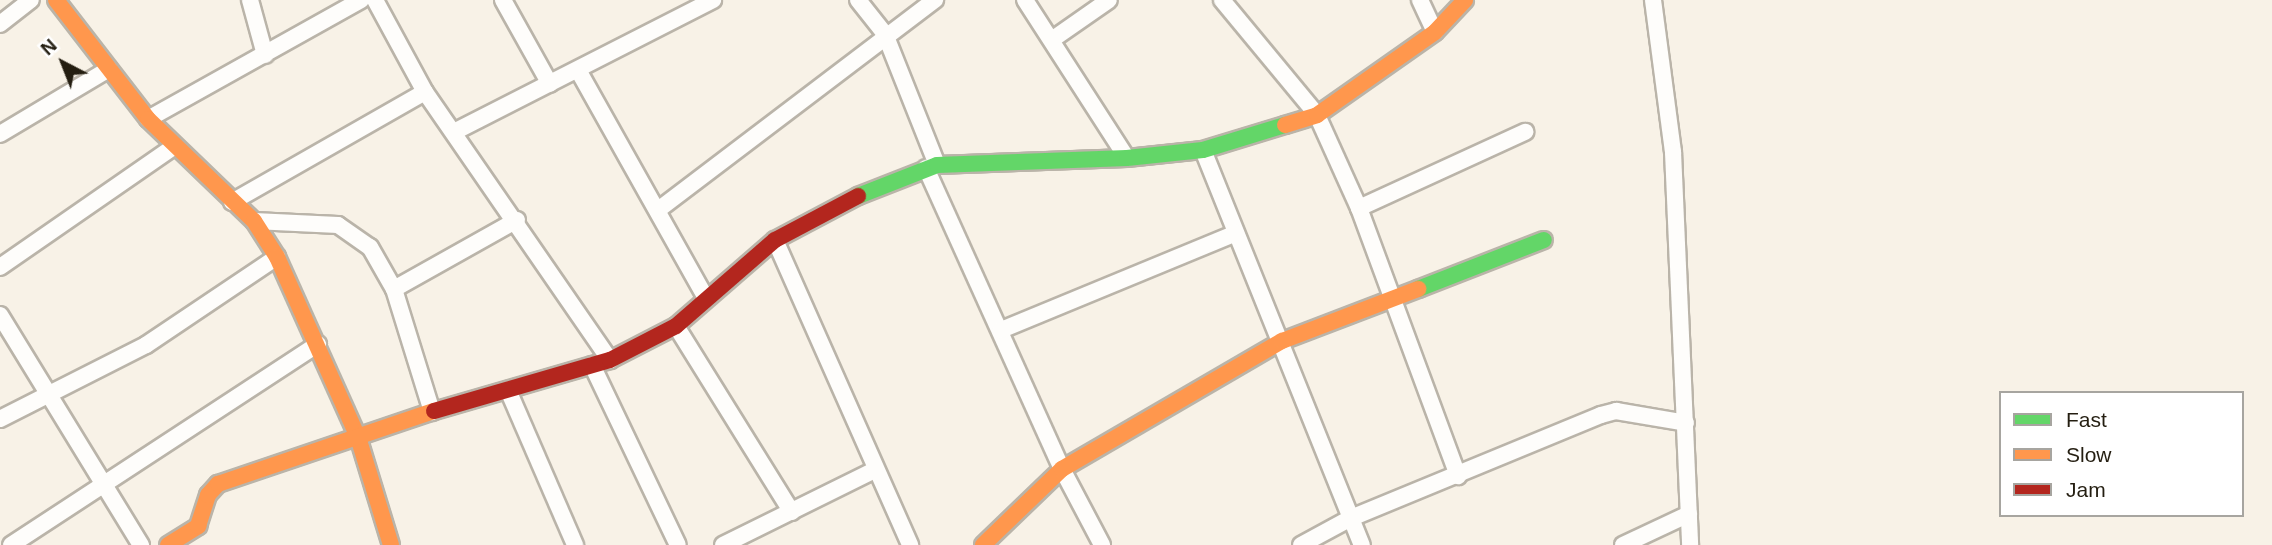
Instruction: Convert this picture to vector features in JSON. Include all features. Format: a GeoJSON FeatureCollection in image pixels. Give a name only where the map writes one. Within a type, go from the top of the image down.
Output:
{"type":"FeatureCollection","features":[{"type":"Feature","properties":{"kind":"street"},"geometry":{"type":"LineString","coordinates":[[0,24],[31,0]]}},
{"type":"Feature","properties":{"kind":"street"},"geometry":{"type":"LineString","coordinates":[[55,0],[148,119],[173,147],[254,221],[277,257],[358,436],[387,543]]}},
{"type":"Feature","properties":{"kind":"street"},"geometry":{"type":"LineString","coordinates":[[250,0],[265,55]]}},
{"type":"Feature","properties":{"kind":"street"},"geometry":{"type":"LineString","coordinates":[[148,119],[361,0]]}},
{"type":"Feature","properties":{"kind":"street"},"geometry":{"type":"LineString","coordinates":[[375,0],[425,92],[517,220],[610,360]]}},
{"type":"Feature","properties":{"kind":"street"},"geometry":{"type":"LineString","coordinates":[[503,0],[550,84]]}},
{"type":"Feature","properties":{"kind":"street"},"geometry":{"type":"LineString","coordinates":[[454,132],[713,0]]}},
{"type":"Feature","properties":{"kind":"street"},"geometry":{"type":"LineString","coordinates":[[858,0],[884,34],[931,167],[1062,469],[1102,545]]}},
{"type":"Feature","properties":{"kind":"street"},"geometry":{"type":"LineString","coordinates":[[658,210],[884,34],[935,0]]}},
{"type":"Feature","properties":{"kind":"street"},"geometry":{"type":"LineString","coordinates":[[1025,0],[1053,39],[1127,158]]}},
{"type":"Feature","properties":{"kind":"street"},"geometry":{"type":"LineString","coordinates":[[1053,39],[1109,0]]}},
{"type":"Feature","properties":{"kind":"street"},"geometry":{"type":"LineString","coordinates":[[1420,0],[1435,32]]}},
{"type":"Feature","properties":{"kind":"street"},"geometry":{"type":"LineString","coordinates":[[169,545],[198,526],[208,495],[218,484],[432,412],[610,360],[676,326],[705,296],[775,240],[843,202],[931,167],[1127,158],[1203,150],[1317,115],[1435,32],[1465,0]]}},
{"type":"Feature","properties":{"kind":"street"},"geometry":{"type":"LineString","coordinates":[[1653,0],[1673,152],[1690,545]]}},
{"type":"Feature","properties":{"kind":"street"},"geometry":{"type":"LineString","coordinates":[[1227,1],[1317,115],[1359,208],[1458,476]]}},
{"type":"Feature","properties":{"kind":"street"},"geometry":{"type":"LineString","coordinates":[[0,134],[109,69]]}},
{"type":"Feature","properties":{"kind":"street"},"geometry":{"type":"LineString","coordinates":[[578,70],[705,296]]}},
{"type":"Feature","properties":{"kind":"street"},"geometry":{"type":"LineString","coordinates":[[232,202],[425,92]]}},
{"type":"Feature","properties":{"kind":"street"},"geometry":{"type":"LineString","coordinates":[[1359,208],[1525,132]]}},
{"type":"Feature","properties":{"kind":"street"},"geometry":{"type":"LineString","coordinates":[[0,267],[173,147]]}},
{"type":"Feature","properties":{"kind":"street"},"geometry":{"type":"LineString","coordinates":[[1203,150],[1362,545]]}},
{"type":"Feature","properties":{"kind":"street"},"geometry":{"type":"LineString","coordinates":[[394,289],[517,220]]}},
{"type":"Feature","properties":{"kind":"street"},"geometry":{"type":"LineString","coordinates":[[254,221],[314,222],[356,234],[383,265],[394,289],[432,412]]}},
{"type":"Feature","properties":{"kind":"street"},"geometry":{"type":"LineString","coordinates":[[1001,330],[1236,233]]}},
{"type":"Feature","properties":{"kind":"street"},"geometry":{"type":"LineString","coordinates":[[775,240],[910,545]]}},
{"type":"Feature","properties":{"kind":"street"},"geometry":{"type":"LineString","coordinates":[[983,545],[1062,469],[1282,341],[1392,296],[1545,240]]}},
{"type":"Feature","properties":{"kind":"street"},"geometry":{"type":"LineString","coordinates":[[0,419],[146,345],[277,257]]}},
{"type":"Feature","properties":{"kind":"street"},"geometry":{"type":"LineString","coordinates":[[0,315],[141,545]]}},
{"type":"Feature","properties":{"kind":"street"},"geometry":{"type":"LineString","coordinates":[[676,326],[792,512]]}},
{"type":"Feature","properties":{"kind":"street"},"geometry":{"type":"LineString","coordinates":[[11,545],[318,344]]}},
{"type":"Feature","properties":{"kind":"street"},"geometry":{"type":"LineString","coordinates":[[592,365],[678,545]]}},
{"type":"Feature","properties":{"kind":"street"},"geometry":{"type":"LineString","coordinates":[[508,390],[575,545]]}},
{"type":"Feature","properties":{"kind":"street"},"geometry":{"type":"LineString","coordinates":[[1301,545],[1351,518],[1616,411],[1686,424]]}},
{"type":"Feature","properties":{"kind":"street"},"geometry":{"type":"LineString","coordinates":[[732,543],[875,470]]}},
{"type":"Feature","properties":{"kind":"street"},"geometry":{"type":"LineString","coordinates":[[1623,545],[1689,514]]}},
{"type":"Feature","properties":{"kind":"traffic: fast"},"geometry":{"type":"LineString","coordinates":[[858,196],[937,165],[1127,158],[1203,150],[1285,125]]}},
{"type":"Feature","properties":{"kind":"traffic: fast"},"geometry":{"type":"LineString","coordinates":[[1418,289],[1544,240]]}},
{"type":"Feature","properties":{"kind":"traffic: slow"},"geometry":{"type":"LineString","coordinates":[[56,0],[148,119],[254,221],[277,257],[358,437],[391,545]]}},
{"type":"Feature","properties":{"kind":"traffic: slow"},"geometry":{"type":"LineString","coordinates":[[1285,125],[1317,115],[1435,32],[1465,0]]}},
{"type":"Feature","properties":{"kind":"traffic: slow"},"geometry":{"type":"LineString","coordinates":[[983,545],[1062,469],[1282,341],[1418,289]]}},
{"type":"Feature","properties":{"kind":"traffic: slow"},"geometry":{"type":"LineString","coordinates":[[168,545],[198,526],[208,495],[218,484],[434,411]]}},
{"type":"Feature","properties":{"kind":"traffic: jam"},"geometry":{"type":"LineString","coordinates":[[434,411],[610,360],[676,326],[775,240],[858,196]]}}]}
